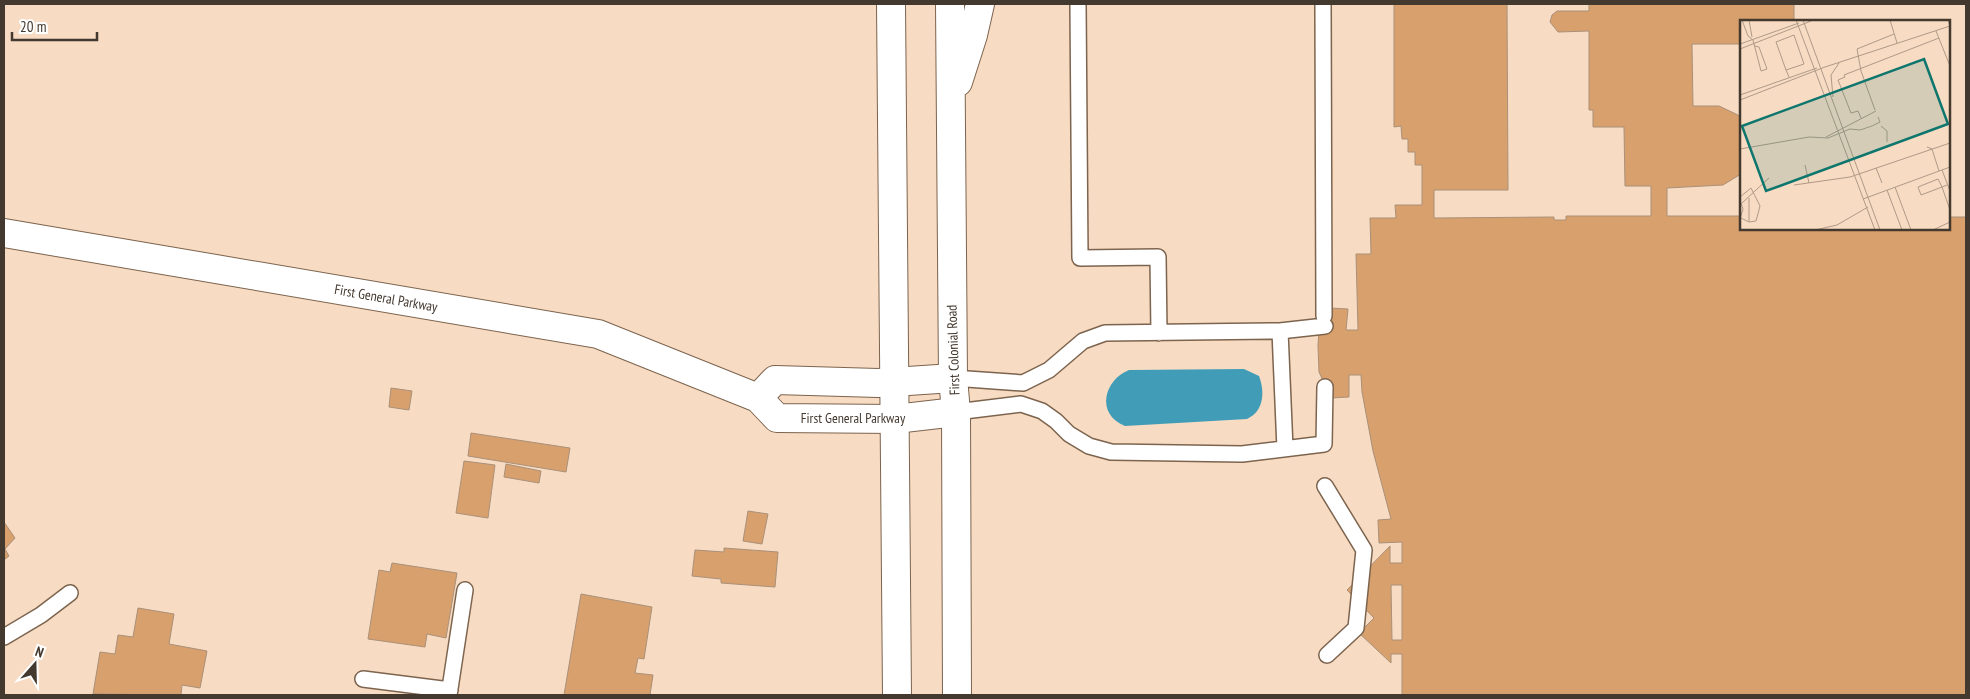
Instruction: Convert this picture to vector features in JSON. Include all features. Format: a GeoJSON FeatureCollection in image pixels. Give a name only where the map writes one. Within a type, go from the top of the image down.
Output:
{"type":"FeatureCollection","features":[{"type":"Feature","properties":{"kind":"main road"},"geometry":{"type":"LineString","coordinates":[[891,4],[897,695]]}},
{"type":"Feature","properties":{"kind":"main road","name":"First Colonial Road"},"geometry":{"type":"LineString","coordinates":[[950,4],[952,378],[956,412],[957,695]]}},
{"type":"Feature","properties":{"kind":"main road"},"geometry":{"type":"LineString","coordinates":[[950,108],[973,35],[980,4]]}},
{"type":"Feature","properties":{"kind":"main road","name":"First General Parkway"},"geometry":{"type":"LineString","coordinates":[[4,233],[598,334],[758,398],[777,418],[895,419],[956,412]]}},
{"type":"Feature","properties":{"kind":"main road"},"geometry":{"type":"LineString","coordinates":[[758,398],[775,380],[894,382],[952,378]]}},
{"type":"Feature","properties":{"kind":"lane"},"geometry":{"type":"LineString","coordinates":[[884,4],[891,4]]}},
{"type":"Feature","properties":{"kind":"lane"},"geometry":{"type":"LineString","coordinates":[[1078,4],[1080,258],[1158,257],[1159,333]]}},
{"type":"Feature","properties":{"kind":"lane"},"geometry":{"type":"LineString","coordinates":[[952,378],[1023,384],[1049,370],[1083,341],[1105,333],[1280,331],[1325,321],[1323,4]]}},
{"type":"Feature","properties":{"kind":"lane"},"geometry":{"type":"LineString","coordinates":[[1280,331],[1285,449]]}},
{"type":"Feature","properties":{"kind":"lane"},"geometry":{"type":"LineString","coordinates":[[956,412],[1021,404],[1042,411],[1056,420],[1069,434],[1089,446],[1111,452],[1242,454],[1324,444],[1325,387]]}},
{"type":"Feature","properties":{"kind":"lane"},"geometry":{"type":"LineString","coordinates":[[1325,486],[1364,550],[1356,628],[1327,655]]}},
{"type":"Feature","properties":{"kind":"lane"},"geometry":{"type":"LineString","coordinates":[[363,679],[450,693],[465,590]]}},
{"type":"Feature","properties":{"kind":"lane"},"geometry":{"type":"LineString","coordinates":[[4,637],[41,615],[70,593]]}},
{"type":"Feature","properties":{"kind":"water"},"geometry":{"type":"Polygon","coordinates":[[[1244,369],[1259,376],[1262,388],[1260,406],[1253,416],[1247,419],[1125,426],[1109,414],[1106,406],[1106,397],[1114,381],[1129,370],[1244,369]]]}},
{"type":"Feature","properties":{"kind":"building"},"geometry":{"type":"Polygon","coordinates":[[[1394,4],[1507,4],[1508,190],[1434,190],[1434,218],[1554,217],[1554,220],[1566,220],[1566,216],[1651,216],[1651,186],[1625,186],[1624,127],[1593,127],[1593,110],[1589,110],[1589,31],[1558,32],[1550,22],[1552,15],[1557,11],[1589,11],[1589,4],[1794,4],[1794,20],[1740,20],[1740,44],[1692,44],[1693,106],[1719,106],[1740,118],[1740,175],[1723,185],[1667,188],[1667,216],[1740,216],[1740,230],[1950,230],[1950,217],[1966,217],[1966,695],[1402,695],[1402,654],[1391,654],[1391,663],[1359,633],[1374,618],[1347,590],[1390,546],[1390,563],[1402,563],[1402,542],[1379,543],[1378,520],[1391,519],[1373,451],[1362,392],[1361,375],[1349,375],[1349,397],[1331,398],[1319,372],[1318,346],[1319,328],[1330,308],[1348,309],[1346,330],[1358,330],[1356,254],[1371,254],[1370,218],[1396,218],[1395,205],[1422,205],[1422,165],[1415,165],[1415,152],[1408,152],[1408,139],[1402,139],[1401,126],[1394,127],[1394,4]],[[1391,585],[1392,640],[1402,640],[1402,585],[1391,585]]]}},
{"type":"Feature","properties":{"kind":"building"},"geometry":{"type":"Polygon","coordinates":[[[391,388],[412,391],[409,410],[389,407],[391,388]]]}},
{"type":"Feature","properties":{"kind":"building"},"geometry":{"type":"Polygon","coordinates":[[[471,433],[570,448],[566,472],[468,456],[471,433]]]}},
{"type":"Feature","properties":{"kind":"building"},"geometry":{"type":"Polygon","coordinates":[[[464,461],[495,465],[488,518],[456,513],[464,461]]]}},
{"type":"Feature","properties":{"kind":"building"},"geometry":{"type":"Polygon","coordinates":[[[506,464],[541,471],[539,483],[504,477],[506,464]]]}},
{"type":"Feature","properties":{"kind":"building"},"geometry":{"type":"Polygon","coordinates":[[[748,511],[768,514],[762,544],[743,541],[748,511]]]}},
{"type":"Feature","properties":{"kind":"building"},"geometry":{"type":"Polygon","coordinates":[[[4,522],[15,538],[5,549],[9,556],[4,560],[4,522]]]}},
{"type":"Feature","properties":{"kind":"building"},"geometry":{"type":"Polygon","coordinates":[[[724,548],[778,552],[775,587],[721,583],[721,579],[692,576],[695,550],[724,552],[724,548]]]}},
{"type":"Feature","properties":{"kind":"building"},"geometry":{"type":"Polygon","coordinates":[[[392,563],[457,573],[446,638],[427,634],[425,647],[368,639],[379,570],[390,572],[392,563]]]}},
{"type":"Feature","properties":{"kind":"building"},"geometry":{"type":"Polygon","coordinates":[[[581,594],[652,607],[644,659],[638,658],[635,673],[653,675],[650,695],[564,695],[581,594]]]}},
{"type":"Feature","properties":{"kind":"building"},"geometry":{"type":"Polygon","coordinates":[[[138,608],[174,614],[169,644],[207,651],[200,688],[182,685],[181,695],[93,694],[100,652],[115,654],[118,635],[133,637],[138,608]]]}}]}
